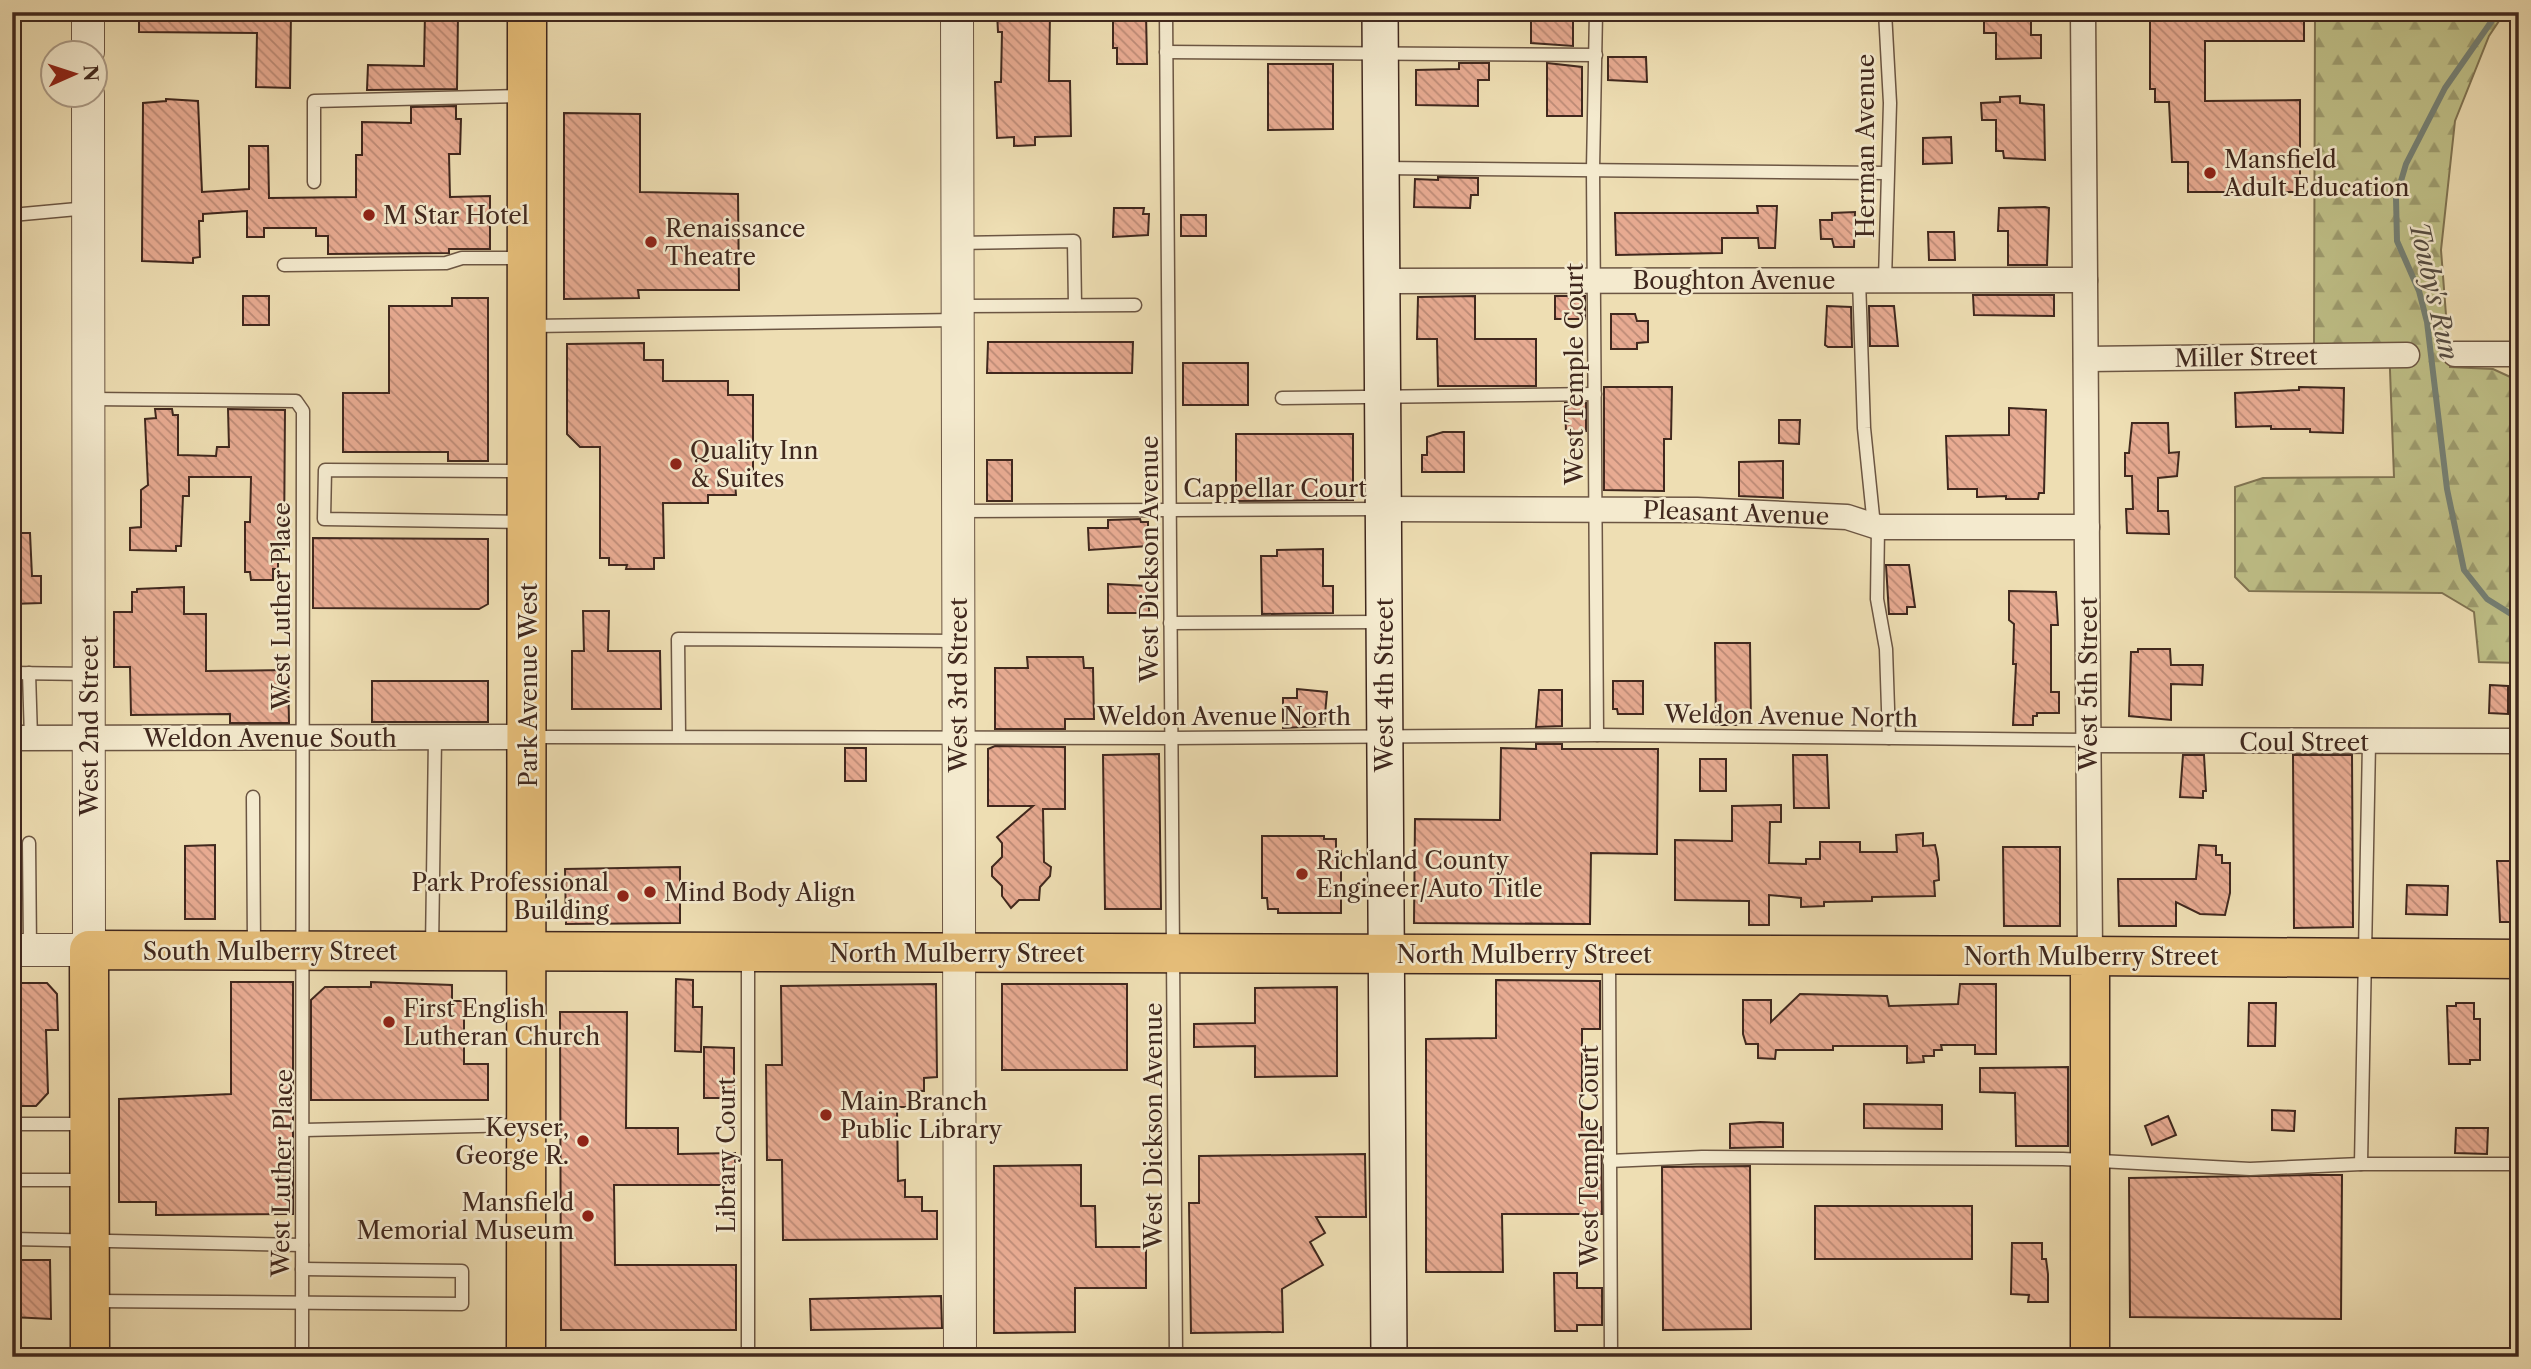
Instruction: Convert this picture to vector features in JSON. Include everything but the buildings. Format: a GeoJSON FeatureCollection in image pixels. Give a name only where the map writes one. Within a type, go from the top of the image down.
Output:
{"type":"FeatureCollection","features":[{"type":"Feature","properties":{"kind":"main road","name":"Park Avenue West"},"geometry":{"type":"LineString","coordinates":[[526,1357],[527,12]]}},
{"type":"Feature","properties":{"kind":"main road","name":"West 4th Street"},"geometry":{"type":"LineString","coordinates":[[1380,12],[1389,1357]]}},
{"type":"Feature","properties":{"kind":"main road","name":"South Mulberry Street"},"geometry":{"type":"LineString","coordinates":[[89,950],[528,952]]}},
{"type":"Feature","properties":{"kind":"main road","name":"West 2nd Street"},"geometry":{"type":"LineString","coordinates":[[89,950],[90,1357]]}},
{"type":"Feature","properties":{"kind":"main road","name":"North Mulberry Street"},"geometry":{"type":"LineString","coordinates":[[528,952],[2519,959]]}},
{"type":"Feature","properties":{"kind":"main road","name":"West 5th Street"},"geometry":{"type":"LineString","coordinates":[[2090,956],[2090,1357]]}},
{"type":"Feature","properties":{"kind":"street"},"geometry":{"type":"LineString","coordinates":[[88,12],[88,38]]}},
{"type":"Feature","properties":{"kind":"street","name":"West 3rd Street"},"geometry":{"type":"LineString","coordinates":[[957,12],[960,1357]]}},
{"type":"Feature","properties":{"kind":"street","name":"West 5th Street"},"geometry":{"type":"LineString","coordinates":[[2083,12],[2090,956]]}},
{"type":"Feature","properties":{"kind":"street","name":"West 2nd Street"},"geometry":{"type":"LineString","coordinates":[[89,108],[89,950]]}},
{"type":"Feature","properties":{"kind":"street","name":"Boughton Avenue"},"geometry":{"type":"LineString","coordinates":[[1382,281],[2085,281]]}},
{"type":"Feature","properties":{"kind":"street"},"geometry":{"type":"LineString","coordinates":[[2455,354],[2519,355]]}},
{"type":"Feature","properties":{"kind":"street","name":"Miller Street"},"geometry":{"type":"LineString","coordinates":[[2086,359],[2407,355]]}},
{"type":"Feature","properties":{"kind":"street","name":"Pleasant Avenue"},"geometry":{"type":"LineString","coordinates":[[1384,509],[1595,508],[1847,517],[1876,526],[2087,527]]}},
{"type":"Feature","properties":{"kind":"street","name":"Weldon Avenue South"},"geometry":{"type":"LineString","coordinates":[[22,738],[527,737]]}},
{"type":"Feature","properties":{"kind":"street","name":"Coul Street"},"geometry":{"type":"LineString","coordinates":[[2089,740],[2369,743],[2519,741]]}},
{"type":"Feature","properties":{"kind":"street","name":"South Mulberry Street"},"geometry":{"type":"LineString","coordinates":[[21,950],[89,950]]}},
{"type":"Feature","properties":{"kind":"lane","name":"West Dickson Avenue"},"geometry":{"type":"LineString","coordinates":[[1166,12],[1176,1357]]}},
{"type":"Feature","properties":{"kind":"lane","name":"West Temple Court"},"geometry":{"type":"LineString","coordinates":[[1596,12],[1593,169],[1597,735]]}},
{"type":"Feature","properties":{"kind":"lane","name":"Herman Avenue"},"geometry":{"type":"LineString","coordinates":[[1885,12],[1891,103],[1886,173],[1885,280]]}},
{"type":"Feature","properties":{"kind":"lane"},"geometry":{"type":"LineString","coordinates":[[1166,52],[1596,55]]}},
{"type":"Feature","properties":{"kind":"lane"},"geometry":{"type":"LineString","coordinates":[[314,182],[314,101],[527,96]]}},
{"type":"Feature","properties":{"kind":"lane"},"geometry":{"type":"LineString","coordinates":[[1381,168],[1886,173]]}},
{"type":"Feature","properties":{"kind":"lane"},"geometry":{"type":"LineString","coordinates":[[12,215],[89,208]]}},
{"type":"Feature","properties":{"kind":"lane"},"geometry":{"type":"LineString","coordinates":[[957,243],[1074,241],[1075,305]]}},
{"type":"Feature","properties":{"kind":"lane"},"geometry":{"type":"LineString","coordinates":[[284,265],[446,263],[462,258],[527,258]]}},
{"type":"Feature","properties":{"kind":"lane"},"geometry":{"type":"LineString","coordinates":[[1859,280],[1864,429],[1876,526],[1877,599],[1886,649],[1889,738]]}},
{"type":"Feature","properties":{"kind":"lane"},"geometry":{"type":"LineString","coordinates":[[527,326],[1135,305]]}},
{"type":"Feature","properties":{"kind":"lane"},"geometry":{"type":"LineString","coordinates":[[1282,398],[1595,394]]}},
{"type":"Feature","properties":{"kind":"lane","name":"West Luther Place"},"geometry":{"type":"LineString","coordinates":[[89,399],[296,401],[303,411],[302,1357]]}},
{"type":"Feature","properties":{"kind":"lane"},"geometry":{"type":"LineString","coordinates":[[527,471],[325,470],[324,519],[528,522]]}},
{"type":"Feature","properties":{"kind":"lane","name":"Cappellar Court"},"geometry":{"type":"LineString","coordinates":[[958,511],[1384,509]]}},
{"type":"Feature","properties":{"kind":"lane"},"geometry":{"type":"LineString","coordinates":[[1170,623],[1384,622]]}},
{"type":"Feature","properties":{"kind":"lane"},"geometry":{"type":"LineString","coordinates":[[679,736],[678,639],[958,641]]}},
{"type":"Feature","properties":{"kind":"lane"},"geometry":{"type":"LineString","coordinates":[[12,673],[89,674]]}},
{"type":"Feature","properties":{"kind":"lane"},"geometry":{"type":"LineString","coordinates":[[22,738],[29,673]]}},
{"type":"Feature","properties":{"kind":"lane","name":"Weldon Avenue North"},"geometry":{"type":"LineString","coordinates":[[527,737],[1171,738],[1597,735],[2089,740]]}},
{"type":"Feature","properties":{"kind":"lane"},"geometry":{"type":"LineString","coordinates":[[432,952],[435,738]]}},
{"type":"Feature","properties":{"kind":"lane"},"geometry":{"type":"LineString","coordinates":[[2361,1164],[2369,743]]}},
{"type":"Feature","properties":{"kind":"lane"},"geometry":{"type":"LineString","coordinates":[[253,797],[254,952]]}},
{"type":"Feature","properties":{"kind":"lane"},"geometry":{"type":"LineString","coordinates":[[21,950],[29,843]]}},
{"type":"Feature","properties":{"kind":"lane","name":"Library Court"},"geometry":{"type":"LineString","coordinates":[[748,953],[748,1357]]}},
{"type":"Feature","properties":{"kind":"lane","name":"West Temple Court"},"geometry":{"type":"LineString","coordinates":[[1609,954],[1611,1357]]}},
{"type":"Feature","properties":{"kind":"lane"},"geometry":{"type":"LineString","coordinates":[[12,1124],[89,1125]]}},
{"type":"Feature","properties":{"kind":"lane"},"geometry":{"type":"LineString","coordinates":[[304,1130],[527,1125]]}},
{"type":"Feature","properties":{"kind":"lane"},"geometry":{"type":"LineString","coordinates":[[1609,1160],[1767,1157],[2090,1161],[2250,1169],[2361,1164],[2519,1164]]}},
{"type":"Feature","properties":{"kind":"lane"},"geometry":{"type":"LineString","coordinates":[[12,1180],[89,1180]]}},
{"type":"Feature","properties":{"kind":"lane"},"geometry":{"type":"LineString","coordinates":[[12,1239],[90,1243],[302,1245]]}},
{"type":"Feature","properties":{"kind":"lane"},"geometry":{"type":"LineString","coordinates":[[90,1301],[462,1304],[461,1270],[302,1269]]}},
{"type":"Feature","properties":{"kind":"green space"},"geometry":{"type":"Polygon","coordinates":[[[2315,12],[2505,12],[2489,36],[2455,121],[2441,250],[2450,367],[2493,369],[2519,381],[2519,663],[2479,662],[2474,612],[2442,593],[2249,591],[2235,577],[2235,487],[2263,478],[2394,477],[2389,344],[2314,344],[2315,12]]]}},
{"type":"Feature","properties":{"kind":"waterway","name":"Touby's Run"},"geometry":{"type":"LineString","coordinates":[[2498,12],[2445,88],[2406,164],[2396,198],[2397,241],[2419,291],[2427,322],[2447,489],[2464,570],[2487,599],[2519,619]]}},
{"type":"Feature","properties":{"kind":"place","name":"Mansfield Adult Education"},"geometry":{"type":"Point","coordinates":[2210,173]}},
{"type":"Feature","properties":{"kind":"place","name":"M Star Hotel"},"geometry":{"type":"Point","coordinates":[369,215]}},
{"type":"Feature","properties":{"kind":"place","name":"Renaissance Theatre"},"geometry":{"type":"Point","coordinates":[651,242]}},
{"type":"Feature","properties":{"kind":"place","name":"Quality Inn & Suites"},"geometry":{"type":"Point","coordinates":[676,464]}},
{"type":"Feature","properties":{"kind":"place","name":"Richland County Engineer/Auto Title"},"geometry":{"type":"Point","coordinates":[1302,874]}},
{"type":"Feature","properties":{"kind":"place","name":"Mind Body Align"},"geometry":{"type":"Point","coordinates":[650,892]}},
{"type":"Feature","properties":{"kind":"place","name":"Park Professional Building"},"geometry":{"type":"Point","coordinates":[623,896]}},
{"type":"Feature","properties":{"kind":"place","name":"First English Lutheran Church"},"geometry":{"type":"Point","coordinates":[389,1022]}},
{"type":"Feature","properties":{"kind":"place","name":"Main Branch Public Library"},"geometry":{"type":"Point","coordinates":[826,1115]}},
{"type":"Feature","properties":{"kind":"place","name":"Keyser, George R."},"geometry":{"type":"Point","coordinates":[583,1141]}},
{"type":"Feature","properties":{"kind":"place","name":"Mansfield Memorial Museum"},"geometry":{"type":"Point","coordinates":[588,1216]}}]}
